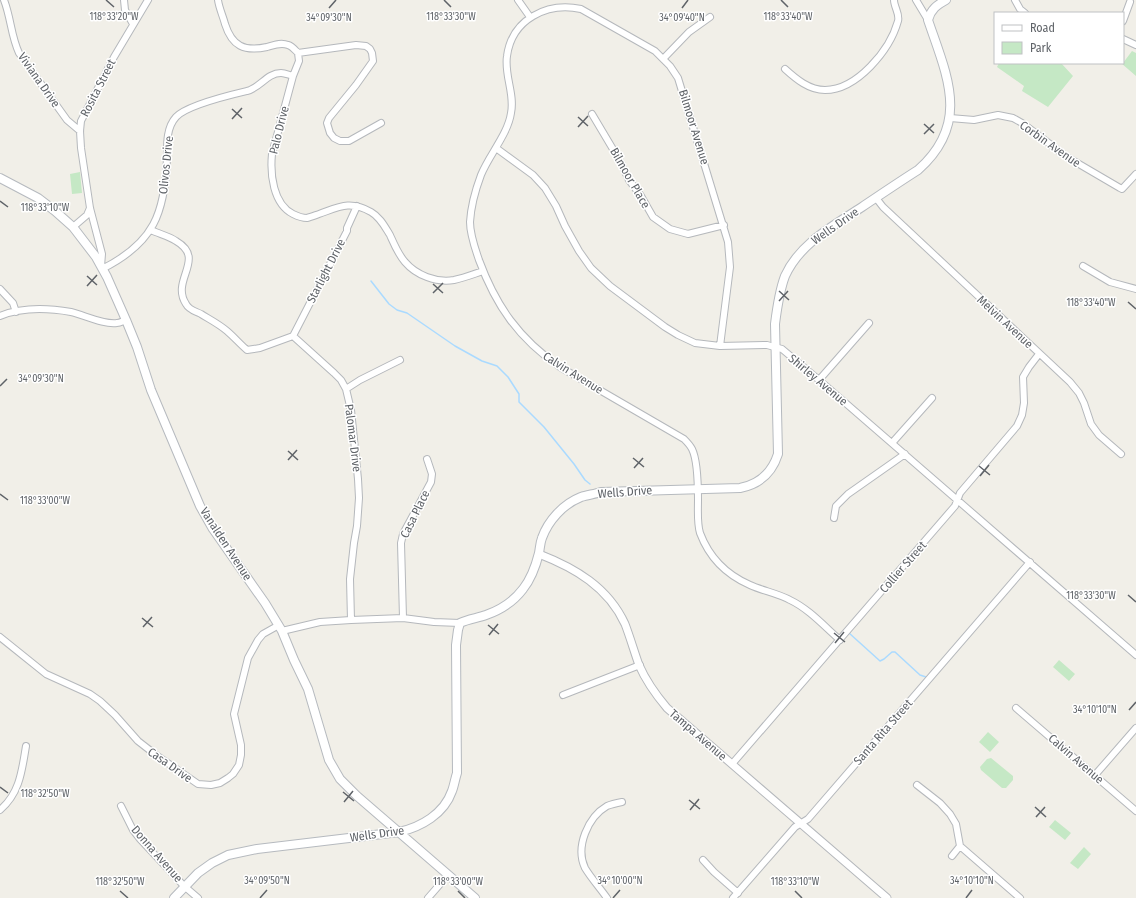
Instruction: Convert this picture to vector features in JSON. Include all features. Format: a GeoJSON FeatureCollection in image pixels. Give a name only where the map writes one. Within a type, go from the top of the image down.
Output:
{"type":"FeatureCollection","features":[{"type":"Feature","properties":{"kind":"main road"},"geometry":{"type":"LineString","coordinates":[[928,20],[933,9],[938,4],[946,0]]}},
{"type":"Feature","properties":{"kind":"main road","name":"Wells Drive"},"geometry":{"type":"LineString","coordinates":[[174,898],[184,886],[212,862],[228,856],[257,850],[399,832],[409,830],[424,823],[435,815],[445,804],[452,792],[456,773],[456,645],[460,623],[500,609],[523,589],[531,576],[547,526],[554,516],[569,503],[580,497],[601,492],[747,486],[759,482],[772,469],[778,454],[779,446],[775,324],[777,303],[785,277],[791,266],[808,245],[823,232],[918,170],[937,149],[950,118],[950,90],[947,76],[928,20]]}},
{"type":"Feature","properties":{"kind":"main road","name":"Vanalden Avenue"},"geometry":{"type":"LineString","coordinates":[[0,178],[38,198],[55,211],[72,226],[86,243],[101,267],[126,320],[137,347],[151,390],[200,506],[280,628],[308,688],[329,760],[340,779],[356,796],[475,898]]}},
{"type":"Feature","properties":{"kind":"street","name":"Viviana Drive"},"geometry":{"type":"LineString","coordinates":[[4,0],[9,12],[15,45],[19,53],[67,120],[80,131]]}},
{"type":"Feature","properties":{"kind":"street"},"geometry":{"type":"LineString","coordinates":[[124,0],[125,10],[133,24]]}},
{"type":"Feature","properties":{"kind":"street","name":"Rosita Street"},"geometry":{"type":"LineString","coordinates":[[101,267],[102,254],[90,208],[80,131],[81,121],[114,57],[148,0]]}},
{"type":"Feature","properties":{"kind":"street"},"geometry":{"type":"LineString","coordinates":[[218,0],[228,34],[234,42],[241,47],[248,49],[259,49],[279,44],[288,44],[298,53],[356,45],[366,46],[370,49],[373,61],[356,85],[329,118],[328,127],[330,134],[334,138],[344,142],[350,141],[381,123]]}},
{"type":"Feature","properties":{"kind":"street"},"geometry":{"type":"LineString","coordinates":[[518,0],[530,17]]}},
{"type":"Feature","properties":{"kind":"street"},"geometry":{"type":"LineString","coordinates":[[785,69],[802,83],[813,88],[825,90],[841,88],[852,82],[875,61],[888,42],[898,18],[894,0]]}},
{"type":"Feature","properties":{"kind":"street"},"geometry":{"type":"LineString","coordinates":[[916,0],[928,20]]}},
{"type":"Feature","properties":{"kind":"street"},"geometry":{"type":"LineString","coordinates":[[1015,0],[1020,9],[1024,12]]}},
{"type":"Feature","properties":{"kind":"street"},"geometry":{"type":"LineString","coordinates":[[1124,18],[1130,2]]}},
{"type":"Feature","properties":{"kind":"street","name":"Bilmoor Avenue"},"geometry":{"type":"LineString","coordinates":[[530,17],[546,9],[556,7],[570,6],[581,9],[648,46],[663,59],[678,78],[728,242],[730,267],[720,346]]}},
{"type":"Feature","properties":{"kind":"street","name":"Calvin Avenue"},"geometry":{"type":"LineString","coordinates":[[530,17],[519,28],[511,42],[506,56],[512,113],[508,124],[482,174],[472,201],[470,224],[474,245],[497,301],[512,323],[527,341],[542,355],[684,439],[691,448],[695,458],[700,533],[708,551],[720,566],[734,577],[750,585],[768,590],[802,607],[840,640]]}},
{"type":"Feature","properties":{"kind":"street"},"geometry":{"type":"LineString","coordinates":[[663,59],[689,32],[710,17]]}},
{"type":"Feature","properties":{"kind":"street"},"geometry":{"type":"LineString","coordinates":[[1124,39],[1136,45]]}},
{"type":"Feature","properties":{"kind":"street","name":"Palo Drive"},"geometry":{"type":"LineString","coordinates":[[298,53],[299,61],[293,76],[272,154],[271,165],[279,200],[289,212],[299,217],[308,218],[344,205],[357,206],[372,212],[378,217],[405,262],[420,275],[437,280],[454,280],[483,270]]}},
{"type":"Feature","properties":{"kind":"street","name":"Olivos Drive"},"geometry":{"type":"LineString","coordinates":[[101,267],[124,257],[142,242],[151,230],[162,202],[168,139],[170,129],[176,117],[193,107],[253,90],[269,77],[280,73],[293,76]]}},
{"type":"Feature","properties":{"kind":"street","name":"Bilmoor Place"},"geometry":{"type":"LineString","coordinates":[[592,114],[620,161],[628,180],[641,196],[653,217],[670,229],[688,234],[724,225]]}},
{"type":"Feature","properties":{"kind":"street","name":"Corbin Avenue"},"geometry":{"type":"LineString","coordinates":[[950,118],[969,120],[998,115],[1012,118],[1022,123],[1074,161],[1122,189],[1136,174]]}},
{"type":"Feature","properties":{"kind":"street","name":"Shirley Avenue"},"geometry":{"type":"LineString","coordinates":[[496,148],[533,175],[545,188],[579,251],[591,268],[610,286],[678,336],[695,343],[720,346],[767,345],[782,350],[905,454],[1136,655]]}},
{"type":"Feature","properties":{"kind":"street","name":"Melvin Avenue"},"geometry":{"type":"LineString","coordinates":[[876,198],[883,207],[1070,382],[1079,393],[1091,424],[1099,435],[1121,454]]}},
{"type":"Feature","properties":{"kind":"street","name":"Starlight Drive"},"geometry":{"type":"LineString","coordinates":[[293,336],[347,231],[357,206]]}},
{"type":"Feature","properties":{"kind":"street"},"geometry":{"type":"LineString","coordinates":[[72,226],[87,215],[90,208]]}},
{"type":"Feature","properties":{"kind":"street"},"geometry":{"type":"LineString","coordinates":[[151,230],[176,241],[184,247],[189,255],[188,268],[181,284],[180,292],[189,309],[203,315],[226,330],[247,350],[260,348],[293,336]]}},
{"type":"Feature","properties":{"kind":"street"},"geometry":{"type":"LineString","coordinates":[[1083,266],[1110,282],[1136,289]]}},
{"type":"Feature","properties":{"kind":"street"},"geometry":{"type":"LineString","coordinates":[[0,288],[13,303],[16,312]]}},
{"type":"Feature","properties":{"kind":"street"},"geometry":{"type":"LineString","coordinates":[[0,316],[28,310],[56,310],[109,323],[117,323],[126,320]]}},
{"type":"Feature","properties":{"kind":"street"},"geometry":{"type":"LineString","coordinates":[[819,380],[869,323]]}},
{"type":"Feature","properties":{"kind":"street","name":"Palomar Drive"},"geometry":{"type":"LineString","coordinates":[[293,336],[334,373],[346,389],[351,410],[359,498],[358,526],[354,543],[350,579],[351,620]]}},
{"type":"Feature","properties":{"kind":"street","name":"Collier Street"},"geometry":{"type":"LineString","coordinates":[[732,764],[955,506],[960,493],[1017,426],[1022,415],[1024,403],[1023,377],[1028,367],[1039,354]]}},
{"type":"Feature","properties":{"kind":"street"},"geometry":{"type":"LineString","coordinates":[[346,389],[360,380],[400,360]]}},
{"type":"Feature","properties":{"kind":"street"},"geometry":{"type":"LineString","coordinates":[[892,443],[932,398]]}},
{"type":"Feature","properties":{"kind":"street"},"geometry":{"type":"LineString","coordinates":[[834,518],[836,506],[848,494],[905,454]]}},
{"type":"Feature","properties":{"kind":"street","name":"Casa Place"},"geometry":{"type":"LineString","coordinates":[[403,618],[401,543],[405,530],[431,482],[432,474],[427,459]]}},
{"type":"Feature","properties":{"kind":"street","name":"Tampa Avenue"},"geometry":{"type":"LineString","coordinates":[[539,554],[578,572],[588,578],[602,591],[619,613],[625,624],[640,665],[654,692],[668,708],[887,898]]}},
{"type":"Feature","properties":{"kind":"street","name":"Santa Rita Street"},"geometry":{"type":"LineString","coordinates":[[733,898],[795,828],[808,819],[1030,562]]}},
{"type":"Feature","properties":{"kind":"street","name":"Casa Drive"},"geometry":{"type":"LineString","coordinates":[[0,637],[46,674],[90,694],[100,701],[115,715],[138,741],[156,755],[198,784],[211,785],[220,783],[228,778],[233,774],[239,765],[241,745],[234,714],[248,658],[263,634],[280,628],[320,622],[351,620],[403,618],[434,622],[460,623]]}},
{"type":"Feature","properties":{"kind":"street"},"geometry":{"type":"LineString","coordinates":[[562,695],[640,665]]}},
{"type":"Feature","properties":{"kind":"street","name":"Calvin Avenue"},"geometry":{"type":"LineString","coordinates":[[1016,708],[1136,811]]}},
{"type":"Feature","properties":{"kind":"street"},"geometry":{"type":"LineString","coordinates":[[1095,776],[1136,728]]}},
{"type":"Feature","properties":{"kind":"street"},"geometry":{"type":"LineString","coordinates":[[0,810],[11,798],[18,786],[26,746]]}},
{"type":"Feature","properties":{"kind":"street"},"geometry":{"type":"LineString","coordinates":[[917,785],[940,803],[950,814],[956,824],[960,846],[1020,898]]}},
{"type":"Feature","properties":{"kind":"street"},"geometry":{"type":"LineString","coordinates":[[607,898],[585,867],[582,852],[584,834],[592,821],[602,810],[608,805],[622,802]]}},
{"type":"Feature","properties":{"kind":"street","name":"Donna Avenue"},"geometry":{"type":"LineString","coordinates":[[121,806],[133,830],[140,839],[184,886],[198,898]]}},
{"type":"Feature","properties":{"kind":"street"},"geometry":{"type":"LineString","coordinates":[[952,856],[960,846]]}},
{"type":"Feature","properties":{"kind":"street"},"geometry":{"type":"LineString","coordinates":[[703,860],[738,893]]}},
{"type":"Feature","properties":{"kind":"street"},"geometry":{"type":"LineString","coordinates":[[428,898],[448,875]]}},
{"type":"Feature","properties":{"kind":"green space"},"geometry":{"type":"Polygon","coordinates":[[[1132,51],[1136,53],[1136,76],[1122,64],[1124,64],[1124,62],[1132,51]]]}},
{"type":"Feature","properties":{"kind":"green space"},"geometry":{"type":"Polygon","coordinates":[[[998,64],[1062,64],[1073,76],[1048,107],[1022,91],[1024,86],[997,67],[998,64]]]}},
{"type":"Feature","properties":{"kind":"green space"},"geometry":{"type":"Polygon","coordinates":[[[80,172],[82,193],[72,194],[70,174],[80,172]]]}},
{"type":"Feature","properties":{"kind":"green space"},"geometry":{"type":"Polygon","coordinates":[[[1059,660],[1075,674],[1069,681],[1053,667],[1059,660]]]}},
{"type":"Feature","properties":{"kind":"green space"},"geometry":{"type":"Polygon","coordinates":[[[988,732],[999,742],[990,752],[979,742],[988,732]]]}},
{"type":"Feature","properties":{"kind":"green space"},"geometry":{"type":"Polygon","coordinates":[[[991,758],[1013,776],[1013,780],[1006,788],[1002,788],[981,770],[980,767],[987,759],[991,758]]]}},
{"type":"Feature","properties":{"kind":"green space"},"geometry":{"type":"Polygon","coordinates":[[[1055,820],[1071,833],[1065,840],[1049,827],[1055,820]]]}},
{"type":"Feature","properties":{"kind":"green space"},"geometry":{"type":"Polygon","coordinates":[[[1084,847],[1091,854],[1078,869],[1070,863],[1084,847]]]}},
{"type":"Feature","properties":{"kind":"waterway"},"geometry":{"type":"LineString","coordinates":[[371,281],[389,304],[397,310],[407,313],[455,346],[482,361],[497,366],[508,377],[519,394],[519,402],[544,427],[585,480],[590,484]]}},
{"type":"Feature","properties":{"kind":"waterway"},"geometry":{"type":"LineString","coordinates":[[849,633],[880,661],[892,652],[895,652],[920,675],[926,677]]}}]}
